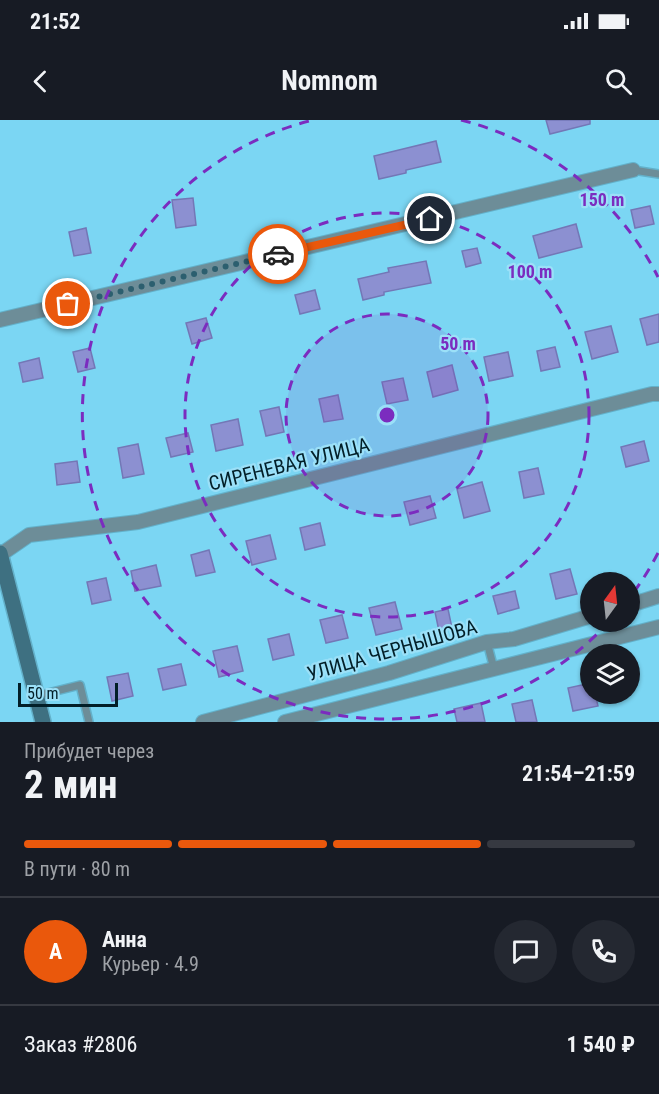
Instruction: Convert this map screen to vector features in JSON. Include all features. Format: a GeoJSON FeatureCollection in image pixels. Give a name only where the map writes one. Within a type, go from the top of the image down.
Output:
{"type":"FeatureCollection","features":[{"type":"Feature","properties":{"kind":"main road"},"geometry":{"type":"LineString","coordinates":[[0,554],[43,722]]}},
{"type":"Feature","properties":{"kind":"street"},"geometry":{"type":"LineString","coordinates":[[0,320],[633,170]]}},
{"type":"Feature","properties":{"kind":"street","name":"СИРЕНЕВАЯ УЛИЦА"},"geometry":{"type":"LineString","coordinates":[[0,554],[29,535],[138,522],[659,394]]}},
{"type":"Feature","properties":{"kind":"street"},"geometry":{"type":"LineString","coordinates":[[640,602],[659,596]]}},
{"type":"Feature","properties":{"kind":"street","name":"УЛИЦА ЧЕРНЫШОВА"},"geometry":{"type":"LineString","coordinates":[[203,722],[389,673],[487,642],[514,639],[580,619]]}},
{"type":"Feature","properties":{"kind":"street","name":"УЛИЦА ЧЕРНЫШОВА"},"geometry":{"type":"LineString","coordinates":[[285,722],[659,627]]}},
{"type":"Feature","properties":{"kind":"lane"},"geometry":{"type":"LineString","coordinates":[[633,170],[659,174]]}},
{"type":"Feature","properties":{"kind":"lane"},"geometry":{"type":"LineString","coordinates":[[487,642],[494,669]]}},
{"type":"Feature","properties":{"kind":"lane"},"geometry":{"type":"LineString","coordinates":[[36,696],[80,685],[89,722]]}},
{"type":"Feature","properties":{"kind":"building"},"geometry":{"type":"Polygon","coordinates":[[[546,120],[590,120],[590,124],[550,134],[546,120]]]}},
{"type":"Feature","properties":{"kind":"building"},"geometry":{"type":"Polygon","coordinates":[[[436,141],[441,162],[379,179],[374,156],[436,141]]]}},
{"type":"Feature","properties":{"kind":"building"},"geometry":{"type":"Polygon","coordinates":[[[193,198],[196,225],[176,228],[172,200],[193,198]]]}},
{"type":"Feature","properties":{"kind":"building"},"geometry":{"type":"Polygon","coordinates":[[[650,206],[654,224],[635,228],[631,210],[650,206]]]}},
{"type":"Feature","properties":{"kind":"building"},"geometry":{"type":"Polygon","coordinates":[[[576,224],[582,247],[539,258],[533,236],[576,224]]]}},
{"type":"Feature","properties":{"kind":"building"},"geometry":{"type":"Polygon","coordinates":[[[86,228],[91,253],[74,256],[69,232],[86,228]]]}},
{"type":"Feature","properties":{"kind":"building"},"geometry":{"type":"Polygon","coordinates":[[[477,248],[481,263],[466,267],[462,251],[477,248]]]}},
{"type":"Feature","properties":{"kind":"building"},"geometry":{"type":"Polygon","coordinates":[[[426,261],[431,283],[384,292],[384,295],[363,300],[358,279],[389,272],[388,268],[426,261]]]}},
{"type":"Feature","properties":{"kind":"building"},"geometry":{"type":"Polygon","coordinates":[[[315,290],[320,309],[300,314],[295,295],[315,290]]]}},
{"type":"Feature","properties":{"kind":"building"},"geometry":{"type":"Polygon","coordinates":[[[659,314],[659,342],[647,345],[640,319],[659,314]]]}},
{"type":"Feature","properties":{"kind":"building"},"geometry":{"type":"Polygon","coordinates":[[[206,318],[212,338],[192,344],[186,323],[206,318]]]}},
{"type":"Feature","properties":{"kind":"building"},"geometry":{"type":"Polygon","coordinates":[[[611,326],[618,352],[592,359],[585,332],[611,326]]]}},
{"type":"Feature","properties":{"kind":"building"},"geometry":{"type":"Polygon","coordinates":[[[555,347],[560,367],[541,371],[537,351],[555,347]]]}},
{"type":"Feature","properties":{"kind":"building"},"geometry":{"type":"Polygon","coordinates":[[[90,348],[95,368],[78,372],[73,352],[90,348]]]}},
{"type":"Feature","properties":{"kind":"building"},"geometry":{"type":"Polygon","coordinates":[[[508,352],[513,376],[489,381],[484,357],[508,352]]]}},
{"type":"Feature","properties":{"kind":"building"},"geometry":{"type":"Polygon","coordinates":[[[39,358],[43,378],[23,382],[19,363],[39,358]]]}},
{"type":"Feature","properties":{"kind":"building"},"geometry":{"type":"Polygon","coordinates":[[[452,365],[458,390],[433,397],[427,372],[452,365]]]}},
{"type":"Feature","properties":{"kind":"building"},"geometry":{"type":"Polygon","coordinates":[[[403,378],[408,400],[387,404],[382,382],[403,378]]]}},
{"type":"Feature","properties":{"kind":"building"},"geometry":{"type":"Polygon","coordinates":[[[338,395],[343,419],[324,422],[319,399],[338,395]]]}},
{"type":"Feature","properties":{"kind":"building"},"geometry":{"type":"Polygon","coordinates":[[[279,407],[284,432],[266,436],[260,411],[279,407]]]}},
{"type":"Feature","properties":{"kind":"building"},"geometry":{"type":"Polygon","coordinates":[[[238,419],[243,445],[216,451],[211,425],[238,419]]]}},
{"type":"Feature","properties":{"kind":"building"},"geometry":{"type":"Polygon","coordinates":[[[188,433],[193,452],[171,457],[166,438],[188,433]]]}},
{"type":"Feature","properties":{"kind":"building"},"geometry":{"type":"Polygon","coordinates":[[[644,441],[649,461],[626,467],[621,447],[644,441]]]}},
{"type":"Feature","properties":{"kind":"building"},"geometry":{"type":"Polygon","coordinates":[[[138,444],[144,474],[123,478],[118,448],[138,444]]]}},
{"type":"Feature","properties":{"kind":"building"},"geometry":{"type":"Polygon","coordinates":[[[77,461],[80,482],[57,485],[55,464],[77,461]]]}},
{"type":"Feature","properties":{"kind":"building"},"geometry":{"type":"Polygon","coordinates":[[[538,468],[544,494],[524,498],[519,472],[538,468]]]}},
{"type":"Feature","properties":{"kind":"building"},"geometry":{"type":"Polygon","coordinates":[[[482,482],[490,511],[464,518],[457,489],[482,482]]]}},
{"type":"Feature","properties":{"kind":"building"},"geometry":{"type":"Polygon","coordinates":[[[430,496],[436,518],[410,525],[404,502],[430,496]]]}},
{"type":"Feature","properties":{"kind":"building"},"geometry":{"type":"Polygon","coordinates":[[[320,523],[325,545],[305,550],[300,528],[320,523]]]}},
{"type":"Feature","properties":{"kind":"building"},"geometry":{"type":"Polygon","coordinates":[[[270,535],[276,559],[252,565],[246,541],[270,535]]]}},
{"type":"Feature","properties":{"kind":"building"},"geometry":{"type":"Polygon","coordinates":[[[209,550],[215,572],[196,576],[191,555],[209,550]]]}},
{"type":"Feature","properties":{"kind":"building"},"geometry":{"type":"Polygon","coordinates":[[[156,565],[161,586],[135,591],[131,571],[156,565]]]}},
{"type":"Feature","properties":{"kind":"building"},"geometry":{"type":"Polygon","coordinates":[[[570,569],[577,594],[556,599],[550,574],[570,569]]]}},
{"type":"Feature","properties":{"kind":"building"},"geometry":{"type":"Polygon","coordinates":[[[106,578],[111,600],[92,604],[87,582],[106,578]]]}},
{"type":"Feature","properties":{"kind":"building"},"geometry":{"type":"Polygon","coordinates":[[[515,591],[519,608],[498,614],[493,596],[515,591]]]}},
{"type":"Feature","properties":{"kind":"building"},"geometry":{"type":"Polygon","coordinates":[[[395,602],[402,629],[376,635],[369,608],[395,602]]]}},
{"type":"Feature","properties":{"kind":"building"},"geometry":{"type":"Polygon","coordinates":[[[448,609],[452,628],[439,631],[435,612],[448,609]]]}},
{"type":"Feature","properties":{"kind":"building"},"geometry":{"type":"Polygon","coordinates":[[[342,615],[348,638],[326,643],[320,620],[342,615]]]}},
{"type":"Feature","properties":{"kind":"building"},"geometry":{"type":"Polygon","coordinates":[[[289,634],[294,655],[273,660],[268,639],[289,634]]]}},
{"type":"Feature","properties":{"kind":"building"},"geometry":{"type":"Polygon","coordinates":[[[237,646],[243,671],[219,677],[213,651],[237,646]]]}},
{"type":"Feature","properties":{"kind":"building"},"geometry":{"type":"Polygon","coordinates":[[[181,664],[186,685],[163,690],[158,669],[181,664]]]}},
{"type":"Feature","properties":{"kind":"building"},"geometry":{"type":"Polygon","coordinates":[[[128,673],[133,696],[112,701],[107,677],[128,673]]]}},
{"type":"Feature","properties":{"kind":"building"},"geometry":{"type":"Polygon","coordinates":[[[580,685],[580,704],[598,704],[598,706],[573,711],[568,688],[580,685]]]}},
{"type":"Feature","properties":{"kind":"building"},"geometry":{"type":"Polygon","coordinates":[[[532,700],[537,722],[516,722],[512,704],[532,700]]]}},
{"type":"Feature","properties":{"kind":"building"},"geometry":{"type":"Polygon","coordinates":[[[481,703],[485,722],[457,722],[454,709],[481,703]]]}},
{"type":"Feature","properties":{"kind":"way so far"},"geometry":{"type":"LineString","coordinates":[[68,304],[278,254]]}},
{"type":"Feature","properties":{"kind":"route"},"geometry":{"type":"LineString","coordinates":[[278,254],[430,219]]}}]}
